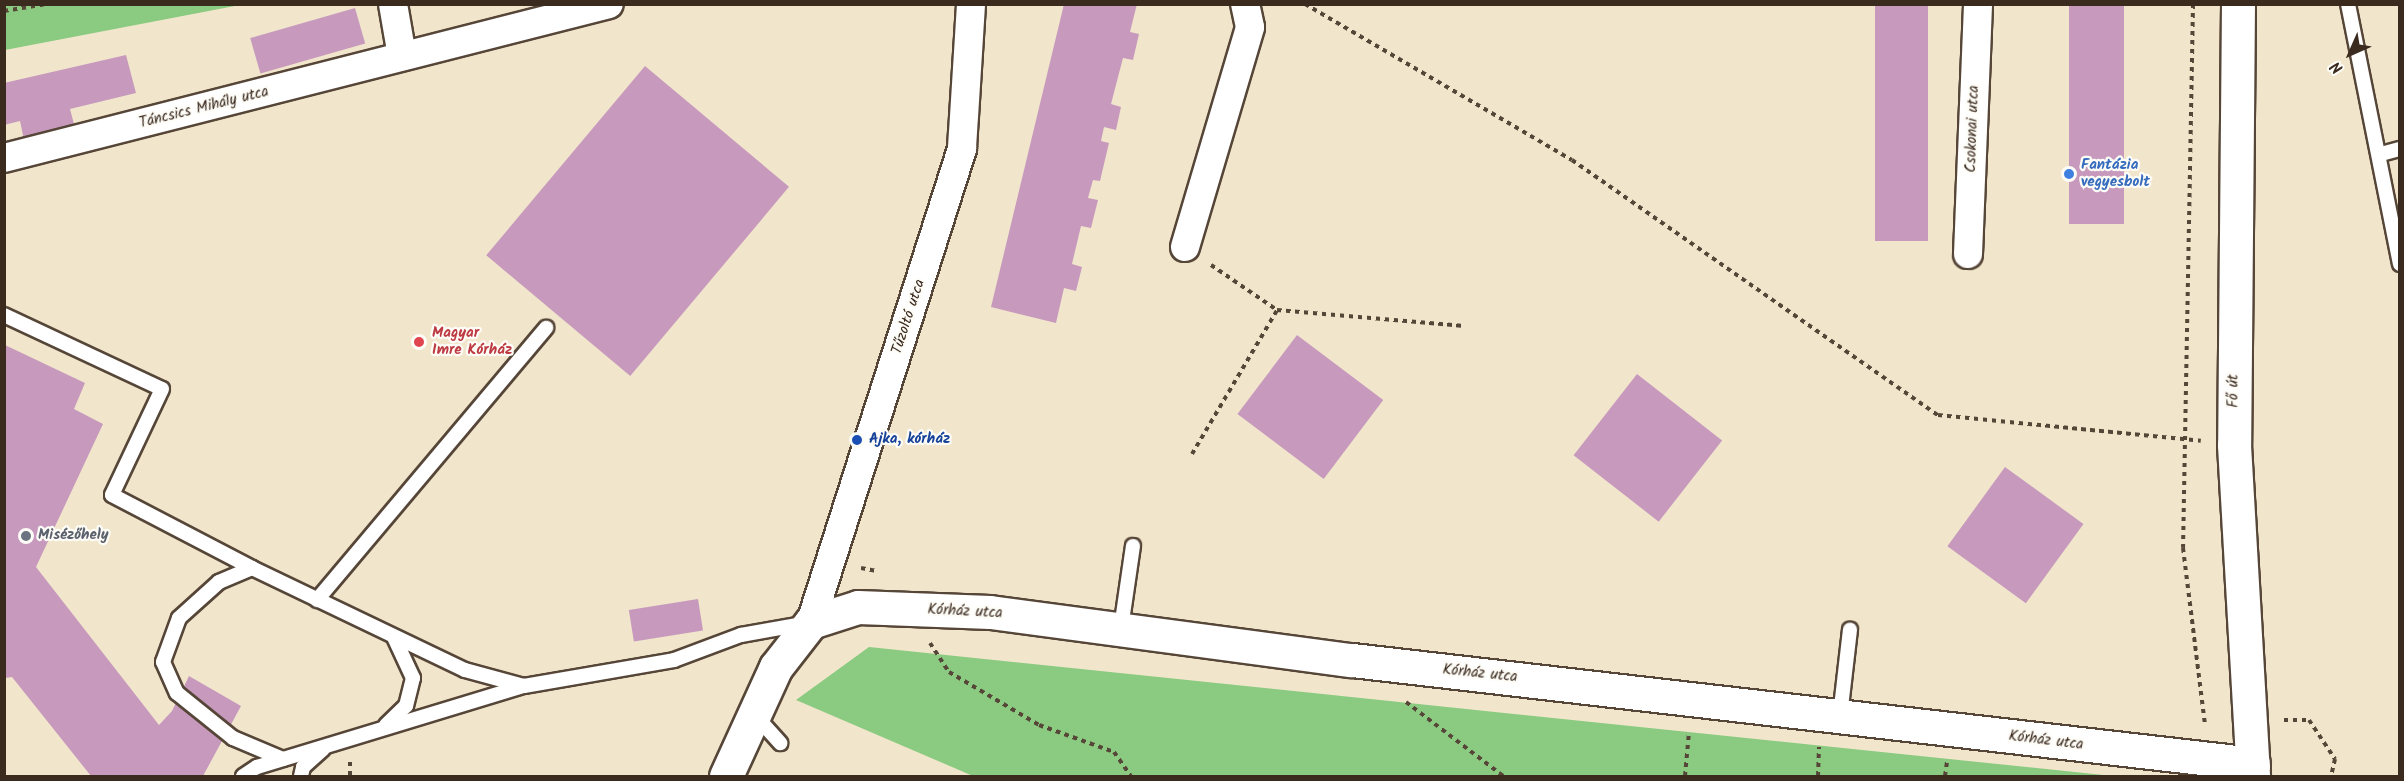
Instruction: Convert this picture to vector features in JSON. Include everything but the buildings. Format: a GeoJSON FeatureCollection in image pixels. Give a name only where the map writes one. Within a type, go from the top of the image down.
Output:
{"type":"FeatureCollection","features":[{"type":"Feature","properties":{"kind":"main road","name":"Fő út"},"geometry":{"type":"LineString","coordinates":[[2238,4],[2234,445],[2253,770]]}},
{"type":"Feature","properties":{"kind":"main road","name":"Kórház utca"},"geometry":{"type":"LineString","coordinates":[[811,622],[858,607],[990,612],[1352,660],[1840,716],[2253,770]]}},
{"type":"Feature","properties":{"kind":"main road"},"geometry":{"type":"LineString","coordinates":[[726,777],[776,667],[811,622]]}},
{"type":"Feature","properties":{"kind":"street"},"geometry":{"type":"LineString","coordinates":[[393,4],[402,56]]}},
{"type":"Feature","properties":{"kind":"street","name":"Táncsics Mihály utca"},"geometry":{"type":"LineString","coordinates":[[4,158],[609,4]]}},
{"type":"Feature","properties":{"kind":"street","name":"Tűzoltó utca"},"geometry":{"type":"LineString","coordinates":[[811,622],[962,148],[971,4]]}},
{"type":"Feature","properties":{"kind":"street"},"geometry":{"type":"LineString","coordinates":[[1185,247],[1250,27],[1245,4]]}},
{"type":"Feature","properties":{"kind":"street","name":"Csokonai utca"},"geometry":{"type":"LineString","coordinates":[[1968,254],[1978,4]]}},
{"type":"Feature","properties":{"kind":"lane"},"geometry":{"type":"LineString","coordinates":[[2348,4],[2381,154],[2400,264]]}},
{"type":"Feature","properties":{"kind":"lane"},"geometry":{"type":"LineString","coordinates":[[2381,154],[2400,149]]}},
{"type":"Feature","properties":{"kind":"lane"},"geometry":{"type":"LineString","coordinates":[[4,315],[162,389],[112,495],[252,568],[465,670],[524,686]]}},
{"type":"Feature","properties":{"kind":"lane"},"geometry":{"type":"LineString","coordinates":[[317,600],[546,328]]}},
{"type":"Feature","properties":{"kind":"lane"},"geometry":{"type":"LineString","coordinates":[[1120,628],[1133,546]]}},
{"type":"Feature","properties":{"kind":"lane"},"geometry":{"type":"LineString","coordinates":[[252,568],[219,582],[179,618],[163,662],[177,693],[233,738],[283,759]]}},
{"type":"Feature","properties":{"kind":"lane"},"geometry":{"type":"LineString","coordinates":[[243,777],[283,759],[524,686],[674,660],[741,635],[811,622]]}},
{"type":"Feature","properties":{"kind":"lane"},"geometry":{"type":"LineString","coordinates":[[1840,716],[1850,630]]}},
{"type":"Feature","properties":{"kind":"lane"},"geometry":{"type":"LineString","coordinates":[[382,729],[406,706],[413,678],[394,637]]}},
{"type":"Feature","properties":{"kind":"lane"},"geometry":{"type":"LineString","coordinates":[[755,715],[780,743]]}},
{"type":"Feature","properties":{"kind":"lane"},"geometry":{"type":"LineString","coordinates":[[301,777],[303,767],[326,746]]}},
{"type":"Feature","properties":{"kind":"path"},"geometry":{"type":"LineString","coordinates":[[4,11],[46,4]]}},
{"type":"Feature","properties":{"kind":"path"},"geometry":{"type":"LineString","coordinates":[[1305,4],[1572,160],[1938,415],[2234,445]]}},
{"type":"Feature","properties":{"kind":"path"},"geometry":{"type":"LineString","coordinates":[[1185,247],[1277,310],[1464,326]]}},
{"type":"Feature","properties":{"kind":"path"},"geometry":{"type":"LineString","coordinates":[[1192,454],[1277,310]]}},
{"type":"Feature","properties":{"kind":"path"},"geometry":{"type":"LineString","coordinates":[[908,610],[949,672],[1039,725],[1114,752],[1131,777]]}},
{"type":"Feature","properties":{"kind":"path"},"geometry":{"type":"LineString","coordinates":[[1399,696],[1503,777]]}},
{"type":"Feature","properties":{"kind":"path"},"geometry":{"type":"LineString","coordinates":[[1685,777],[1692,698]]}},
{"type":"Feature","properties":{"kind":"green space"},"geometry":{"type":"Polygon","coordinates":[[[5,4],[240,4],[240,5],[5,50],[5,4]]]}},
{"type":"Feature","properties":{"kind":"green space"},"geometry":{"type":"Polygon","coordinates":[[[869,647],[2113,776],[973,776],[796,700],[869,647]]]}},
{"type":"Feature","properties":{"kind":"place","name":"Fantázia vegyesbolt"},"geometry":{"type":"Point","coordinates":[2069,174]}},
{"type":"Feature","properties":{"kind":"place","name":"Magyar Imre Kórház"},"geometry":{"type":"Point","coordinates":[419,342]}},
{"type":"Feature","properties":{"kind":"place","name":"Ajka, kórház"},"geometry":{"type":"Point","coordinates":[857,440]}},
{"type":"Feature","properties":{"kind":"place","name":"Misézőhely"},"geometry":{"type":"Point","coordinates":[26,536]}}]}
